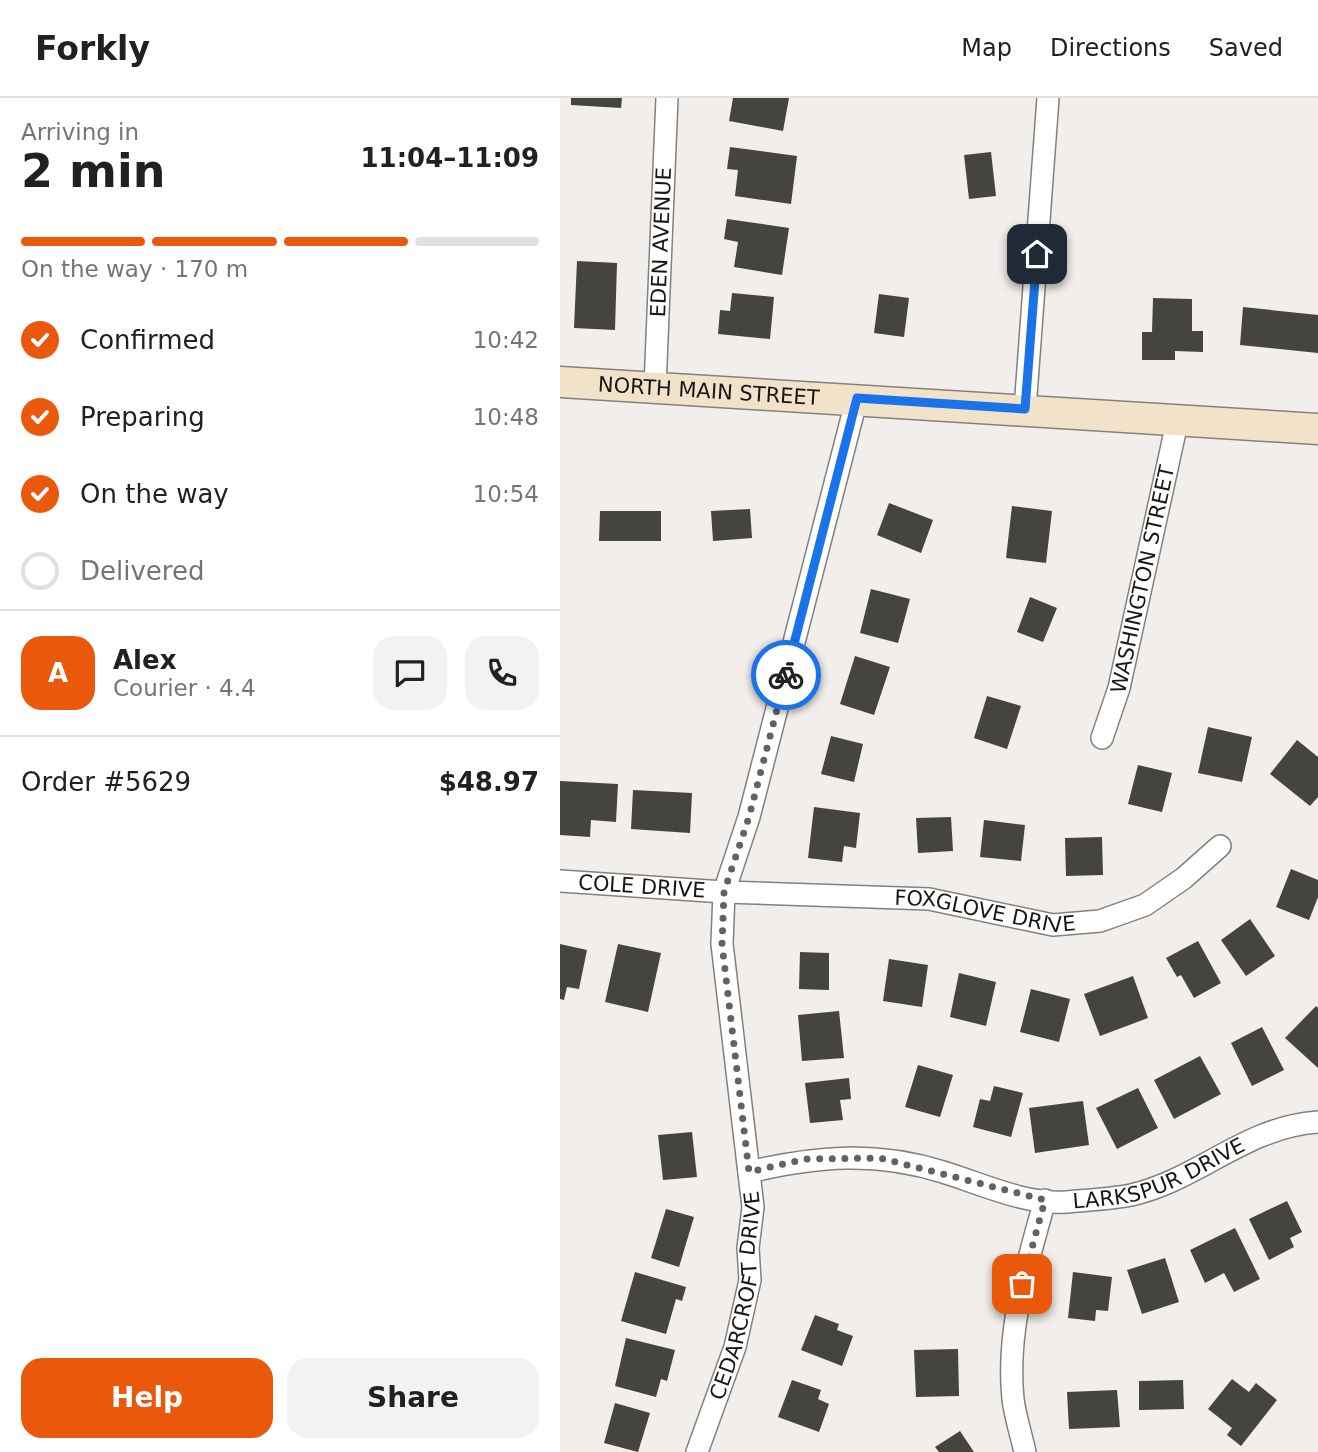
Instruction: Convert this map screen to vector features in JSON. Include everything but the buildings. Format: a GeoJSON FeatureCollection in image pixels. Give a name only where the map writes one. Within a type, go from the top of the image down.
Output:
{"type":"FeatureCollection","features":[{"type":"Feature","properties":{"kind":"main road","name":"NORTH MAIN STREET"},"geometry":{"type":"LineString","coordinates":[[560,382],[857,398],[1318,429]]}},
{"type":"Feature","properties":{"kind":"street","name":"EDEN AVENUE"},"geometry":{"type":"LineString","coordinates":[[655,387],[667,98]]}},
{"type":"Feature","properties":{"kind":"street"},"geometry":{"type":"LineString","coordinates":[[1025,409],[1048,98]]}},
{"type":"Feature","properties":{"kind":"street","name":"CEDARCROFT DRIVE"},"geometry":{"type":"LineString","coordinates":[[697,1452],[735,1347],[750,1280],[748,1248],[753,1207],[722,944],[724,892],[749,817],[857,398]]}},
{"type":"Feature","properties":{"kind":"street","name":"WASHINGTON STREET"},"geometry":{"type":"LineString","coordinates":[[1102,738],[1119,688],[1178,418]]}},
{"type":"Feature","properties":{"kind":"street","name":"FOXGLOVE DRIVE"},"geometry":{"type":"LineString","coordinates":[[724,892],[929,900],[965,905],[1026,922],[1053,925],[1100,921],[1145,905],[1184,878],[1220,846]]}},
{"type":"Feature","properties":{"kind":"street","name":"COLE DRIVE"},"geometry":{"type":"LineString","coordinates":[[560,881],[724,892]]}},
{"type":"Feature","properties":{"kind":"street","name":"LARKSPUR DRIVE"},"geometry":{"type":"LineString","coordinates":[[749,1172],[805,1159],[880,1158],[1045,1200],[1064,1202],[1132,1195],[1195,1169],[1232,1147],[1279,1128],[1291,1124],[1318,1122]]}},
{"type":"Feature","properties":{"kind":"street"},"geometry":{"type":"LineString","coordinates":[[1025,1452],[1013,1399],[1012,1341],[1022,1284],[1045,1200]]}},
{"type":"Feature","properties":{"kind":"way so far"},"geometry":{"type":"LineString","coordinates":[[786,675],[749,817],[724,892],[722,944],[749,1172],[805,1159],[880,1158],[940,1171],[997,1190],[1045,1200],[1022,1284]]}},
{"type":"Feature","properties":{"kind":"route"},"geometry":{"type":"LineString","coordinates":[[786,675],[857,398],[1025,409],[1037,254]]}}]}
